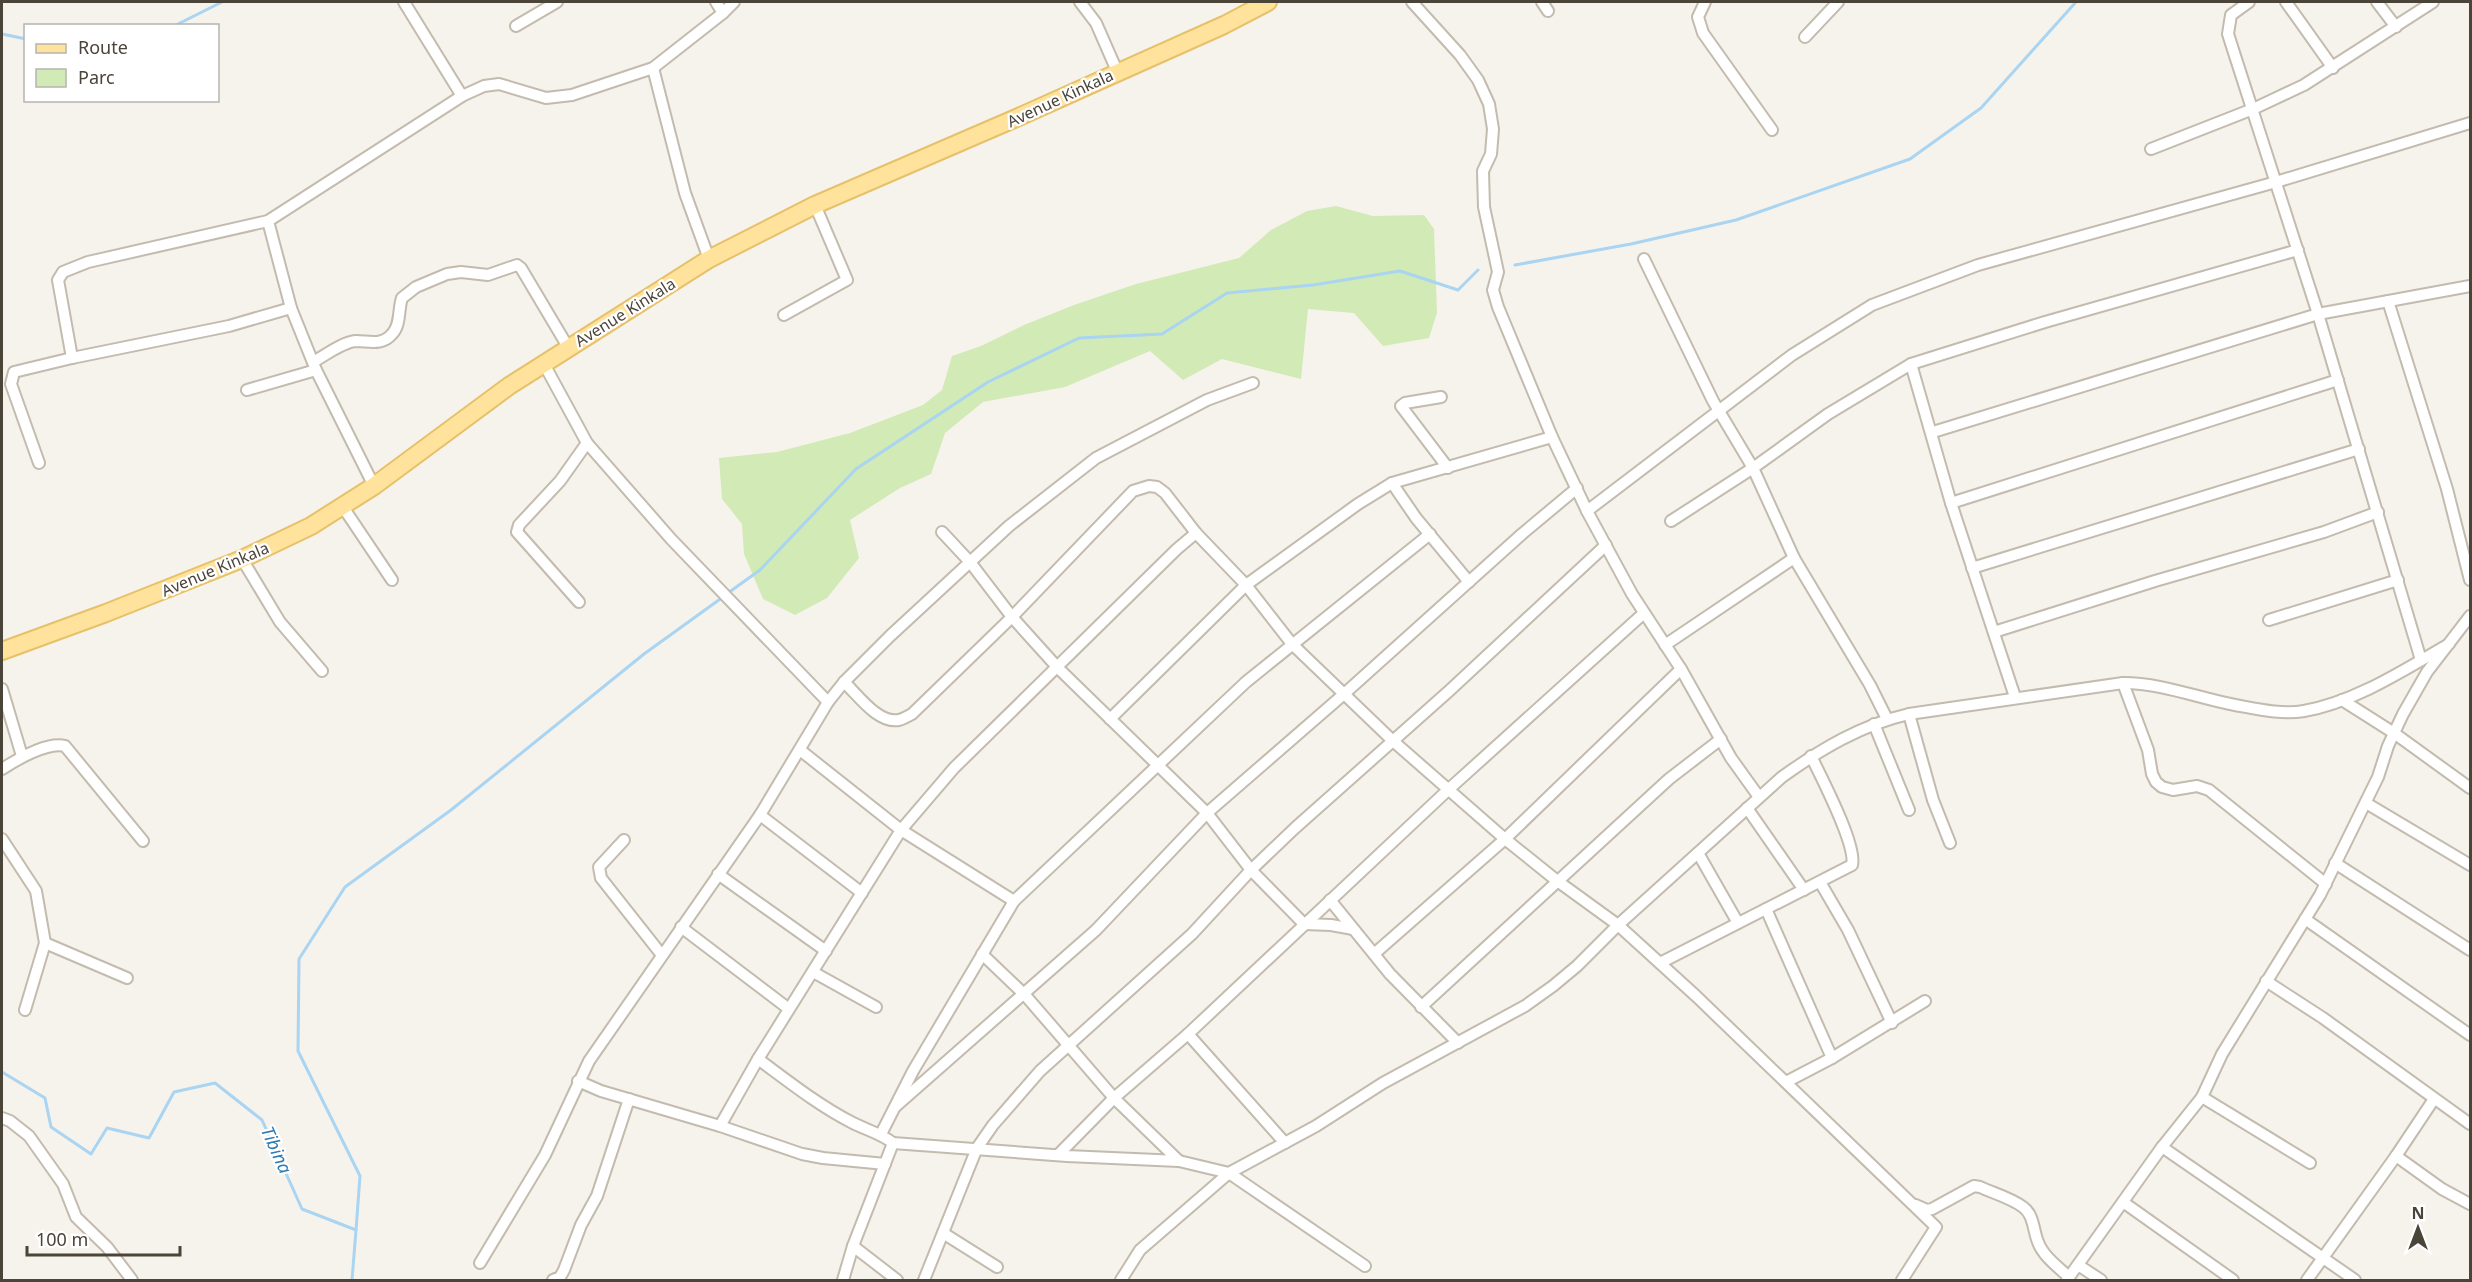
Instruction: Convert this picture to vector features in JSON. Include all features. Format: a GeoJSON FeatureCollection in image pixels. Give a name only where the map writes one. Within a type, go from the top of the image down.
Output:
{"type":"FeatureCollection","features":[{"type":"Feature","properties":{"kind":"main road","name":"Avenue Kinkala"},"geometry":{"type":"LineString","coordinates":[[2,651],[242,559],[311,526],[374,486],[509,386],[709,260],[815,205],[1224,25],[1268,2]]}},
{"type":"Feature","properties":{"kind":"street"},"geometry":{"type":"LineString","coordinates":[[404,2],[462,96]]}},
{"type":"Feature","properties":{"kind":"street"},"geometry":{"type":"LineString","coordinates":[[516,26],[557,2]]}},
{"type":"Feature","properties":{"kind":"street"},"geometry":{"type":"LineString","coordinates":[[716,2],[723,13]]}},
{"type":"Feature","properties":{"kind":"street"},"geometry":{"type":"LineString","coordinates":[[72,358],[58,280],[63,272],[98,259],[268,221],[462,96],[484,86],[499,84],[546,98],[572,95],[653,68],[734,2]]}},
{"type":"Feature","properties":{"kind":"street"},"geometry":{"type":"LineString","coordinates":[[1080,2],[1095,23],[1117,71]]}},
{"type":"Feature","properties":{"kind":"street"},"geometry":{"type":"LineString","coordinates":[[1412,2],[1460,55],[1478,80],[1489,104],[1493,129],[1491,154],[1483,171],[1484,207],[1498,272],[1493,290],[1552,437],[1587,511],[1644,613],[1681,669],[1743,775],[1759,797]]}},
{"type":"Feature","properties":{"kind":"street"},"geometry":{"type":"LineString","coordinates":[[1705,2],[1698,17],[1703,33],[1772,130]]}},
{"type":"Feature","properties":{"kind":"street"},"geometry":{"type":"LineString","coordinates":[[1805,37],[1838,2]]}},
{"type":"Feature","properties":{"kind":"street"},"geometry":{"type":"LineString","coordinates":[[2249,2],[2231,15],[2228,34],[2318,314],[2421,660]]}},
{"type":"Feature","properties":{"kind":"street"},"geometry":{"type":"LineString","coordinates":[[2286,2],[2333,68]]}},
{"type":"Feature","properties":{"kind":"street"},"geometry":{"type":"LineString","coordinates":[[2377,2],[2396,27]]}},
{"type":"Feature","properties":{"kind":"street"},"geometry":{"type":"LineString","coordinates":[[2151,148],[2253,109],[2304,86],[2433,2]]}},
{"type":"Feature","properties":{"kind":"street"},"geometry":{"type":"LineString","coordinates":[[653,68],[685,193],[709,260]]}},
{"type":"Feature","properties":{"kind":"street"},"geometry":{"type":"LineString","coordinates":[[1587,511],[1792,355],[1872,305],[1978,265],[2276,182],[2470,123]]}},
{"type":"Feature","properties":{"kind":"street"},"geometry":{"type":"LineString","coordinates":[[784,315],[847,280],[815,205]]}},
{"type":"Feature","properties":{"kind":"street"},"geometry":{"type":"LineString","coordinates":[[268,221],[291,308],[315,366],[374,486]]}},
{"type":"Feature","properties":{"kind":"street"},"geometry":{"type":"LineString","coordinates":[[1671,521],[1752,468],[1828,414],[1911,364],[2045,322],[2298,250]]}},
{"type":"Feature","properties":{"kind":"street"},"geometry":{"type":"LineString","coordinates":[[1644,259],[1718,410],[1752,468],[1794,558],[1870,685],[1887,719]]}},
{"type":"Feature","properties":{"kind":"street"},"geometry":{"type":"LineString","coordinates":[[247,390],[315,366],[347,343],[377,343],[393,334],[398,323],[402,298],[416,287],[447,274],[461,272],[488,275],[517,265],[521,268],[568,347]]}},
{"type":"Feature","properties":{"kind":"street"},"geometry":{"type":"LineString","coordinates":[[1933,432],[2318,314],[2470,286]]}},
{"type":"Feature","properties":{"kind":"street"},"geometry":{"type":"LineString","coordinates":[[2388,301],[2447,489],[2470,580]]}},
{"type":"Feature","properties":{"kind":"street"},"geometry":{"type":"LineString","coordinates":[[39,463],[11,384],[12,375],[18,370],[219,328],[291,308]]}},
{"type":"Feature","properties":{"kind":"street"},"geometry":{"type":"LineString","coordinates":[[544,363],[587,443],[671,539],[828,702]]}},
{"type":"Feature","properties":{"kind":"street"},"geometry":{"type":"LineString","coordinates":[[1911,364],[1972,568],[2015,697]]}},
{"type":"Feature","properties":{"kind":"street"},"geometry":{"type":"LineString","coordinates":[[1952,503],[2338,380]]}},
{"type":"Feature","properties":{"kind":"street"},"geometry":{"type":"LineString","coordinates":[[480,1263],[545,1155],[578,1081],[605,1034],[760,815],[828,702],[844,682],[890,636],[1010,525],[1096,458],[1207,400],[1253,383]]}},
{"type":"Feature","properties":{"kind":"street"},"geometry":{"type":"LineString","coordinates":[[1441,397],[1405,403],[1401,406],[1448,468]]}},
{"type":"Feature","properties":{"kind":"street"},"geometry":{"type":"LineString","coordinates":[[1110,719],[1246,585],[1324,527],[1392,483],[1552,437]]}},
{"type":"Feature","properties":{"kind":"street"},"geometry":{"type":"LineString","coordinates":[[579,602],[517,532],[517,528],[560,481],[587,443]]}},
{"type":"Feature","properties":{"kind":"street"},"geometry":{"type":"LineString","coordinates":[[1972,568],[2359,448]]}},
{"type":"Feature","properties":{"kind":"street"},"geometry":{"type":"LineString","coordinates":[[1392,483],[1469,582]]}},
{"type":"Feature","properties":{"kind":"street"},"geometry":{"type":"LineString","coordinates":[[844,682],[877,714],[887,719],[899,720],[912,714],[1012,617],[1133,491],[1141,487],[1157,487],[1165,493],[1196,533],[1246,585],[1292,644],[1393,741],[1505,839],[1618,925],[1786,1082],[1936,1227],[1902,1281]]}},
{"type":"Feature","properties":{"kind":"street"},"geometry":{"type":"LineString","coordinates":[[896,1106],[1096,930],[1207,813],[1577,488]]}},
{"type":"Feature","properties":{"kind":"street"},"geometry":{"type":"LineString","coordinates":[[343,507],[392,580]]}},
{"type":"Feature","properties":{"kind":"street"},"geometry":{"type":"LineString","coordinates":[[1994,632],[2155,581],[2315,535],[2378,512]]}},
{"type":"Feature","properties":{"kind":"street"},"geometry":{"type":"LineString","coordinates":[[942,532],[970,562],[1012,617],[1058,668],[1207,813],[1251,870],[1304,924],[1353,929]]}},
{"type":"Feature","properties":{"kind":"street"},"geometry":{"type":"LineString","coordinates":[[720,1126],[758,1059],[902,830],[954,768],[1163,562],[1196,533]]}},
{"type":"Feature","properties":{"kind":"street"},"geometry":{"type":"LineString","coordinates":[[881,1134],[913,1071],[1014,901],[1246,682],[1430,534]]}},
{"type":"Feature","properties":{"kind":"street"},"geometry":{"type":"LineString","coordinates":[[924,1281],[977,1148],[1010,1105],[1069,1044],[1192,934],[1251,870],[1606,545]]}},
{"type":"Feature","properties":{"kind":"street"},"geometry":{"type":"LineString","coordinates":[[1665,645],[1794,558]]}},
{"type":"Feature","properties":{"kind":"street"},"geometry":{"type":"LineString","coordinates":[[242,559],[280,622],[322,671]]}},
{"type":"Feature","properties":{"kind":"street"},"geometry":{"type":"LineString","coordinates":[[2269,620],[2398,580]]}},
{"type":"Feature","properties":{"kind":"street"},"geometry":{"type":"LineString","coordinates":[[1058,1155],[1113,1098],[1188,1034],[1449,789],[1644,613]]}},
{"type":"Feature","properties":{"kind":"street"},"geometry":{"type":"LineString","coordinates":[[1908,1200],[1921,1208],[1932,1209],[1974,1186],[2012,1201],[2024,1207],[2029,1214],[2042,1249],[2068,1279],[2162,1147],[2202,1097],[2222,1054],[2326,884],[2378,777],[2394,733],[2427,672],[2470,616]]}},
{"type":"Feature","properties":{"kind":"street"},"geometry":{"type":"LineString","coordinates":[[1121,1281],[1140,1250],[1229,1173],[1286,1143],[1383,1083],[1525,1006],[1577,966],[1618,925],[1759,797],[1811,756],[1874,724],[1909,714],[2123,683],[2155,685],[2235,705],[2302,712],[2342,700],[2449,644]]}},
{"type":"Feature","properties":{"kind":"street"},"geometry":{"type":"LineString","coordinates":[[1374,954],[1505,839],[1681,669]]}},
{"type":"Feature","properties":{"kind":"street"},"geometry":{"type":"LineString","coordinates":[[2123,683],[2148,750],[2152,774],[2156,782],[2172,790],[2198,786],[2209,789],[2326,884]]}},
{"type":"Feature","properties":{"kind":"street"},"geometry":{"type":"LineString","coordinates":[[2,689],[22,756]]}},
{"type":"Feature","properties":{"kind":"street"},"geometry":{"type":"LineString","coordinates":[[2342,700],[2394,733],[2470,788]]}},
{"type":"Feature","properties":{"kind":"street"},"geometry":{"type":"LineString","coordinates":[[1909,714],[1933,800],[1950,843]]}},
{"type":"Feature","properties":{"kind":"street"},"geometry":{"type":"LineString","coordinates":[[1874,724],[1909,810]]}},
{"type":"Feature","properties":{"kind":"street"},"geometry":{"type":"LineString","coordinates":[[1421,1007],[1556,880],[1669,779],[1721,739]]}},
{"type":"Feature","properties":{"kind":"street"},"geometry":{"type":"LineString","coordinates":[[2,769],[22,756],[57,744],[65,746],[143,841]]}},
{"type":"Feature","properties":{"kind":"street"},"geometry":{"type":"LineString","coordinates":[[800,750],[902,830],[1014,901]]}},
{"type":"Feature","properties":{"kind":"street"},"geometry":{"type":"LineString","coordinates":[[1660,963],[1852,865],[1853,857],[1837,813],[1811,756]]}},
{"type":"Feature","properties":{"kind":"street"},"geometry":{"type":"LineString","coordinates":[[2366,803],[2470,865]]}},
{"type":"Feature","properties":{"kind":"street"},"geometry":{"type":"LineString","coordinates":[[1747,808],[1804,890]]}},
{"type":"Feature","properties":{"kind":"street"},"geometry":{"type":"LineString","coordinates":[[760,815],[862,893]]}},
{"type":"Feature","properties":{"kind":"street"},"geometry":{"type":"LineString","coordinates":[[2,839],[36,891],[45,943],[25,1010]]}},
{"type":"Feature","properties":{"kind":"street"},"geometry":{"type":"LineString","coordinates":[[624,840],[602,862],[598,872],[661,954]]}},
{"type":"Feature","properties":{"kind":"street"},"geometry":{"type":"LineString","coordinates":[[1698,853],[1738,923]]}},
{"type":"Feature","properties":{"kind":"street"},"geometry":{"type":"LineString","coordinates":[[2335,863],[2470,950]]}},
{"type":"Feature","properties":{"kind":"street"},"geometry":{"type":"LineString","coordinates":[[718,874],[826,951]]}},
{"type":"Feature","properties":{"kind":"street"},"geometry":{"type":"LineString","coordinates":[[1820,882],[1848,930],[1892,1023]]}},
{"type":"Feature","properties":{"kind":"street"},"geometry":{"type":"LineString","coordinates":[[1330,900],[1421,1007],[1458,1043]]}},
{"type":"Feature","properties":{"kind":"street"},"geometry":{"type":"LineString","coordinates":[[1766,909],[1832,1058]]}},
{"type":"Feature","properties":{"kind":"street"},"geometry":{"type":"LineString","coordinates":[[2306,919],[2470,1035]]}},
{"type":"Feature","properties":{"kind":"street"},"geometry":{"type":"LineString","coordinates":[[681,927],[789,1009]]}},
{"type":"Feature","properties":{"kind":"street"},"geometry":{"type":"LineString","coordinates":[[45,943],[127,978]]}},
{"type":"Feature","properties":{"kind":"street"},"geometry":{"type":"LineString","coordinates":[[982,954],[1069,1044],[1113,1098],[1179,1161]]}},
{"type":"Feature","properties":{"kind":"street"},"geometry":{"type":"LineString","coordinates":[[813,972],[876,1007]]}},
{"type":"Feature","properties":{"kind":"street"},"geometry":{"type":"LineString","coordinates":[[2266,981],[2323,1018],[2470,1124]]}},
{"type":"Feature","properties":{"kind":"street"},"geometry":{"type":"LineString","coordinates":[[1786,1082],[1832,1058],[1925,1001]]}},
{"type":"Feature","properties":{"kind":"street"},"geometry":{"type":"LineString","coordinates":[[1188,1034],[1286,1143]]}},
{"type":"Feature","properties":{"kind":"street"},"geometry":{"type":"LineString","coordinates":[[758,1059],[852,1123],[881,1134],[893,1143],[1179,1161],[1229,1173],[1365,1266]]}},
{"type":"Feature","properties":{"kind":"street"},"geometry":{"type":"LineString","coordinates":[[578,1081],[601,1091],[720,1126],[802,1154],[885,1164]]}},
{"type":"Feature","properties":{"kind":"street"},"geometry":{"type":"LineString","coordinates":[[2202,1097],[2310,1163]]}},
{"type":"Feature","properties":{"kind":"street"},"geometry":{"type":"LineString","coordinates":[[553,1281],[560,1277],[564,1270],[581,1225],[597,1196],[629,1099]]}},
{"type":"Feature","properties":{"kind":"street"},"geometry":{"type":"LineString","coordinates":[[2307,1281],[2434,1099]]}},
{"type":"Feature","properties":{"kind":"street"},"geometry":{"type":"LineString","coordinates":[[2,1118],[10,1121],[36,1144],[63,1184],[76,1216],[107,1248],[132,1281]]}},
{"type":"Feature","properties":{"kind":"street"},"geometry":{"type":"LineString","coordinates":[[843,1281],[853,1246],[893,1143]]}},
{"type":"Feature","properties":{"kind":"street"},"geometry":{"type":"LineString","coordinates":[[2162,1147],[2355,1281]]}},
{"type":"Feature","properties":{"kind":"street"},"geometry":{"type":"LineString","coordinates":[[2396,1156],[2442,1189],[2470,1204]]}},
{"type":"Feature","properties":{"kind":"street"},"geometry":{"type":"LineString","coordinates":[[2123,1202],[2233,1281]]}},
{"type":"Feature","properties":{"kind":"street"},"geometry":{"type":"LineString","coordinates":[[943,1233],[997,1268]]}},
{"type":"Feature","properties":{"kind":"street"},"geometry":{"type":"LineString","coordinates":[[853,1246],[897,1281]]}},
{"type":"Feature","properties":{"kind":"street"},"geometry":{"type":"LineString","coordinates":[[2078,1265],[2101,1281]]}},
{"type":"Feature","properties":{"kind":"green space"},"geometry":{"type":"Polygon","coordinates":[[[1336,206],[1373,216],[1424,215],[1434,229],[1437,313],[1429,338],[1383,346],[1354,313],[1308,309],[1301,379],[1222,359],[1183,380],[1150,351],[1065,387],[983,402],[945,433],[931,474],[900,488],[850,520],[859,558],[827,598],[795,615],[763,599],[744,554],[742,524],[722,499],[719,458],[777,452],[850,433],[923,405],[942,390],[952,356],[981,346],[1024,325],[1074,305],[1136,284],[1239,258],[1271,230],[1307,211],[1336,206]]]}},
{"type":"Feature","properties":{"kind":"waterway"},"geometry":{"type":"LineString","coordinates":[[178,24],[222,2]]}},
{"type":"Feature","properties":{"kind":"waterway"},"geometry":{"type":"LineString","coordinates":[[1515,265],[1631,244],[1736,220],[1910,159],[1981,108],[2076,2]]}},
{"type":"Feature","properties":{"kind":"waterway"},"geometry":{"type":"LineString","coordinates":[[2,34],[24,39]]}},
{"type":"Feature","properties":{"kind":"waterway"},"geometry":{"type":"LineString","coordinates":[[728,593],[760,570],[856,469],[988,382],[1079,338],[1162,334],[1227,293],[1313,285],[1400,271],[1458,290],[1478,270]]}},
{"type":"Feature","properties":{"kind":"waterway"},"geometry":{"type":"LineString","coordinates":[[356,1230],[360,1176],[298,1051],[299,959],[345,887],[451,810],[644,654],[723,597]]}},
{"type":"Feature","properties":{"kind":"waterway","name":"Tibina"},"geometry":{"type":"LineString","coordinates":[[2,1072],[45,1098],[51,1127],[91,1154],[107,1128],[149,1138],[174,1092],[215,1083],[262,1120],[302,1209],[356,1230],[352,1280]]}}]}
